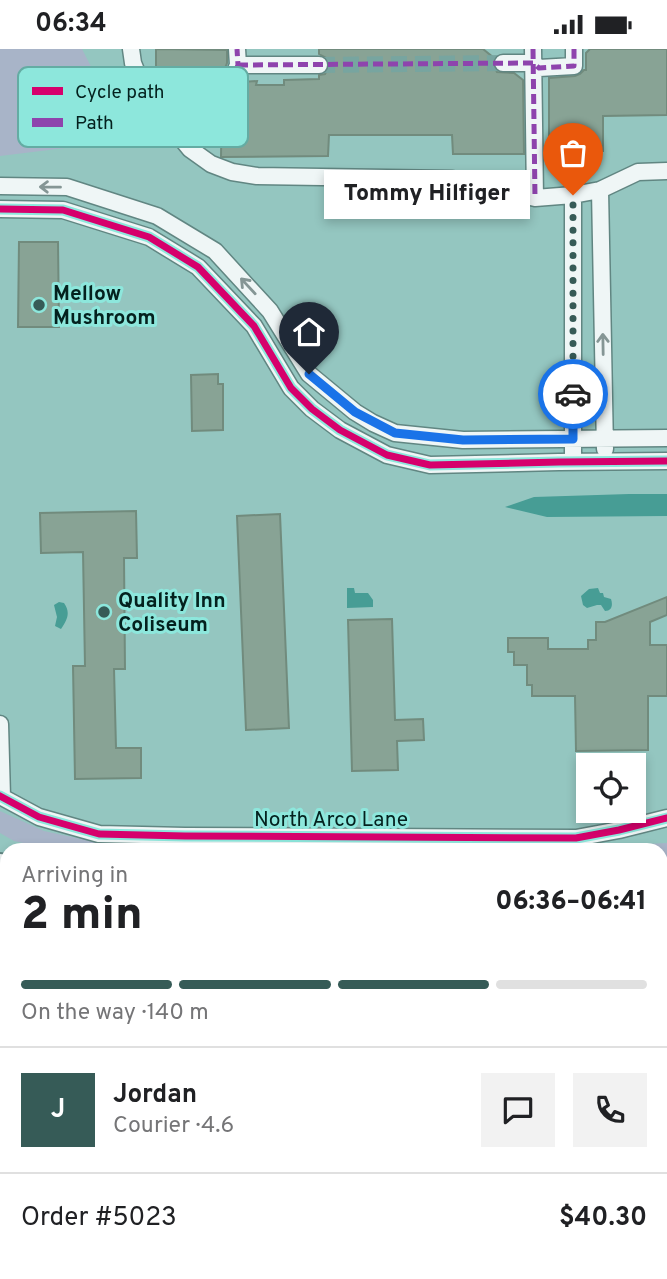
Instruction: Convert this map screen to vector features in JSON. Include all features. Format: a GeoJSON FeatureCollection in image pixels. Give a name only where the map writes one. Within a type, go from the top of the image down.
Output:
{"type":"FeatureCollection","features":[{"type":"Feature","properties":{"kind":"street"},"geometry":{"type":"LineString","coordinates":[[131,49],[135,67]]}},
{"type":"Feature","properties":{"kind":"street"},"geometry":{"type":"LineString","coordinates":[[533,56],[539,68],[574,66],[574,49]]}},
{"type":"Feature","properties":{"kind":"street"},"geometry":{"type":"LineString","coordinates":[[533,56],[535,198]]}},
{"type":"Feature","properties":{"kind":"street"},"geometry":{"type":"LineString","coordinates":[[503,63],[533,56]]}},
{"type":"Feature","properties":{"kind":"street"},"geometry":{"type":"LineString","coordinates":[[237,57],[319,65]]}},
{"type":"Feature","properties":{"kind":"street"},"geometry":{"type":"LineString","coordinates":[[188,147],[211,164],[232,172],[257,176],[452,179],[535,198],[600,190],[638,172],[667,171]]}},
{"type":"Feature","properties":{"kind":"street"},"geometry":{"type":"LineString","coordinates":[[0,186],[67,187],[157,216],[215,251],[270,311],[309,374],[355,412],[395,433],[463,440],[667,438]]}},
{"type":"Feature","properties":{"kind":"street"},"geometry":{"type":"LineString","coordinates":[[600,190],[605,462]]}},
{"type":"Feature","properties":{"kind":"street"},"geometry":{"type":"LineString","coordinates":[[573,195],[573,462]]}},
{"type":"Feature","properties":{"kind":"street"},"geometry":{"type":"LineString","coordinates":[[0,209],[63,210],[149,237],[198,267],[254,327],[291,388],[312,409],[340,430],[387,455],[430,465],[667,461]]}},
{"type":"Feature","properties":{"kind":"street"},"geometry":{"type":"LineString","coordinates":[[0,724],[1,797]]}},
{"type":"Feature","properties":{"kind":"street","name":"North Arco Lane"},"geometry":{"type":"LineString","coordinates":[[1,797],[39,817],[99,834],[576,838],[667,818]]}},
{"type":"Feature","properties":{"kind":"shaded area"},"geometry":{"type":"Polygon","coordinates":[[[0,49],[82,49],[91,67],[18,67],[18,147],[73,147],[0,156],[0,49]]]}},
{"type":"Feature","properties":{"kind":"shaded area"},"geometry":{"type":"Polygon","coordinates":[[[0,811],[44,831],[100,843],[23,843],[0,833],[0,811]]]}},
{"type":"Feature","properties":{"kind":"water"},"geometry":{"type":"Polygon","coordinates":[[[667,494],[667,516],[547,517],[505,507],[534,497],[667,494]]]}},
{"type":"Feature","properties":{"kind":"water"},"geometry":{"type":"Polygon","coordinates":[[[347,588],[354,588],[355,593],[368,593],[373,600],[373,607],[347,608],[347,588]]]}},
{"type":"Feature","properties":{"kind":"water"},"geometry":{"type":"Polygon","coordinates":[[[598,588],[604,597],[611,599],[611,609],[605,611],[601,605],[587,608],[583,605],[581,596],[589,589],[598,588]]]}},
{"type":"Feature","properties":{"kind":"water"},"geometry":{"type":"Polygon","coordinates":[[[64,603],[68,613],[61,629],[55,626],[57,617],[54,605],[64,603]]]}},
{"type":"Feature","properties":{"kind":"building"},"geometry":{"type":"Polygon","coordinates":[[[156,49],[227,50],[226,67],[156,67],[156,49]]]}},
{"type":"Feature","properties":{"kind":"building"},"geometry":{"type":"Polygon","coordinates":[[[319,49],[483,49],[494,58],[493,64],[497,72],[514,73],[523,80],[524,154],[453,154],[452,135],[329,135],[328,156],[221,157],[221,147],[248,147],[248,82],[257,81],[256,85],[284,85],[284,80],[319,79],[319,75],[325,74],[329,66],[328,59],[319,54],[319,49]]]}},
{"type":"Feature","properties":{"kind":"building"},"geometry":{"type":"Polygon","coordinates":[[[590,49],[667,49],[667,115],[603,116],[603,151],[549,152],[549,78],[575,76],[586,70],[586,53],[590,49]]]}},
{"type":"Feature","properties":{"kind":"building","name":"Mellow Mushroom"},"geometry":{"type":"Polygon","coordinates":[[[19,242],[58,242],[59,327],[18,327],[19,242]]]}},
{"type":"Feature","properties":{"kind":"building"},"geometry":{"type":"Polygon","coordinates":[[[218,374],[218,384],[223,384],[223,430],[192,431],[191,375],[218,374]]]}},
{"type":"Feature","properties":{"kind":"building","name":"Quality Inn Coliseum"},"geometry":{"type":"Polygon","coordinates":[[[136,511],[137,558],[124,558],[125,669],[114,669],[116,748],[141,748],[141,778],[75,779],[73,666],[85,666],[83,552],[41,553],[40,513],[136,511]]]}},
{"type":"Feature","properties":{"kind":"building"},"geometry":{"type":"Polygon","coordinates":[[[280,514],[289,728],[246,730],[237,516],[280,514]]]}},
{"type":"Feature","properties":{"kind":"building"},"geometry":{"type":"Polygon","coordinates":[[[667,597],[667,615],[650,622],[650,645],[667,645],[667,696],[648,696],[648,750],[576,751],[575,696],[532,696],[532,685],[527,685],[527,665],[514,665],[514,652],[508,652],[508,638],[548,638],[548,649],[588,649],[588,640],[596,640],[596,622],[605,622],[667,597]]]}},
{"type":"Feature","properties":{"kind":"building"},"geometry":{"type":"Polygon","coordinates":[[[392,619],[395,720],[423,719],[424,740],[397,741],[398,770],[352,771],[348,620],[392,619]]]}},
{"type":"Feature","properties":{"kind":"tunnel"},"geometry":{"type":"LineString","coordinates":[[319,65],[503,63]]}},
{"type":"Feature","properties":{"kind":"marked path"},"geometry":{"type":"LineString","coordinates":[[237,49],[237,67]]}},
{"type":"Feature","properties":{"kind":"marked path"},"geometry":{"type":"LineString","coordinates":[[533,49],[535,198]]}},
{"type":"Feature","properties":{"kind":"marked path"},"geometry":{"type":"LineString","coordinates":[[238,65],[533,63],[539,68],[574,66],[574,49]]}},
{"type":"Feature","properties":{"kind":"cycle path"},"geometry":{"type":"LineString","coordinates":[[0,209],[63,210],[149,237],[198,267],[254,326],[291,388],[312,409],[340,430],[387,455],[430,465],[667,461]]}},
{"type":"Feature","properties":{"kind":"cycle path"},"geometry":{"type":"LineString","coordinates":[[0,796],[39,817],[99,834],[576,838],[667,818]]}},
{"type":"Feature","properties":{"kind":"way so far"},"geometry":{"type":"LineString","coordinates":[[573,195],[573,394]]}},
{"type":"Feature","properties":{"kind":"place","name":"Tommy Hilfiger"},"geometry":{"type":"Point","coordinates":[573,195]}},
{"type":"Feature","properties":{"kind":"place","name":"Mellow Mushroom"},"geometry":{"type":"Point","coordinates":[39,305]}},
{"type":"Feature","properties":{"kind":"place","name":"Quality Inn Coliseum"},"geometry":{"type":"Point","coordinates":[104,612]}},
{"type":"Feature","properties":{"kind":"route"},"geometry":{"type":"LineString","coordinates":[[309,374],[355,412],[395,433],[463,440],[573,439],[573,394]]}}]}
